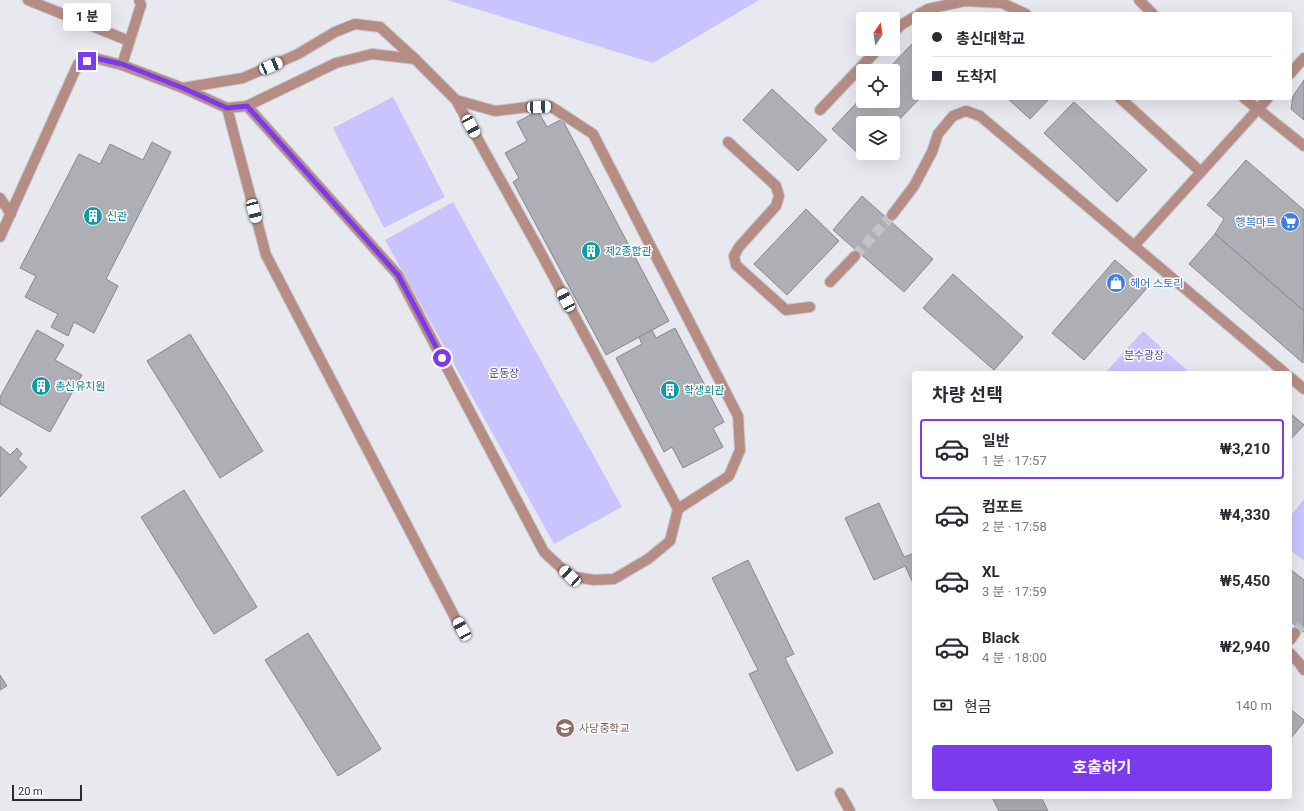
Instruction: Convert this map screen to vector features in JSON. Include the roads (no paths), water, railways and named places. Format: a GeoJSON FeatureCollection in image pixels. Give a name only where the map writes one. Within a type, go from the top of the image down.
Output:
{"type":"FeatureCollection","features":[{"type":"Feature","properties":{"kind":"street"},"geometry":{"type":"LineString","coordinates":[[28,0],[129,41]]}},
{"type":"Feature","properties":{"kind":"street"},"geometry":{"type":"LineString","coordinates":[[122,64],[141,5],[139,0]]}},
{"type":"Feature","properties":{"kind":"street"},"geometry":{"type":"LineString","coordinates":[[1139,0],[1151,12]]}},
{"type":"Feature","properties":{"kind":"street"},"geometry":{"type":"LineString","coordinates":[[923,12],[928,9],[965,1],[1002,3],[1022,12]]}},
{"type":"Feature","properties":{"kind":"street"},"geometry":{"type":"LineString","coordinates":[[900,25],[912,18]]}},
{"type":"Feature","properties":{"kind":"street"},"geometry":{"type":"LineString","coordinates":[[183,88],[243,78],[298,54],[335,32],[355,24],[380,27],[415,59],[456,100],[540,251],[678,509],[670,541],[648,559],[614,579],[594,580],[570,576],[544,552],[398,275],[247,106]]}},
{"type":"Feature","properties":{"kind":"street"},"geometry":{"type":"LineString","coordinates":[[0,237],[78,64],[95,58],[122,64],[183,88],[227,108],[247,106],[336,63],[372,54],[415,59]]}},
{"type":"Feature","properties":{"kind":"street"},"geometry":{"type":"LineString","coordinates":[[820,110],[871,56]]}},
{"type":"Feature","properties":{"kind":"street"},"geometry":{"type":"LineString","coordinates":[[1292,72],[1304,58]]}},
{"type":"Feature","properties":{"kind":"street"},"geometry":{"type":"LineString","coordinates":[[456,100],[495,111],[550,106],[593,134],[738,416],[740,450],[729,476],[678,509]]}},
{"type":"Feature","properties":{"kind":"street"},"geometry":{"type":"LineString","coordinates":[[1122,100],[1201,172]]}},
{"type":"Feature","properties":{"kind":"street"},"geometry":{"type":"LineString","coordinates":[[1246,100],[1304,146]]}},
{"type":"Feature","properties":{"kind":"street"},"geometry":{"type":"LineString","coordinates":[[1134,246],[1266,100]]}},
{"type":"Feature","properties":{"kind":"street"},"geometry":{"type":"LineString","coordinates":[[227,108],[266,255],[462,629]]}},
{"type":"Feature","properties":{"kind":"street"},"geometry":{"type":"LineString","coordinates":[[892,215],[914,186],[932,152],[938,134],[952,116],[966,111],[980,116],[1283,371]]}},
{"type":"Feature","properties":{"kind":"street"},"geometry":{"type":"LineString","coordinates":[[728,142],[776,186],[779,196],[776,206],[739,247],[734,256],[736,265],[786,310],[810,307]]}},
{"type":"Feature","properties":{"kind":"street"},"geometry":{"type":"LineString","coordinates":[[0,198],[11,214]]}},
{"type":"Feature","properties":{"kind":"street"},"geometry":{"type":"LineString","coordinates":[[830,282],[855,256]]}},
{"type":"Feature","properties":{"kind":"street"},"geometry":{"type":"LineString","coordinates":[[1292,379],[1304,389]]}},
{"type":"Feature","properties":{"kind":"street"},"geometry":{"type":"LineString","coordinates":[[1292,655],[1304,670]]}},
{"type":"Feature","properties":{"kind":"street"},"geometry":{"type":"LineString","coordinates":[[840,793],[850,811]]}},
{"type":"Feature","properties":{"kind":"tunnel"},"geometry":{"type":"LineString","coordinates":[[855,256],[892,215]]}},
{"type":"Feature","properties":{"kind":"tunnel"},"geometry":{"type":"LineString","coordinates":[[1295,633],[1304,623]]}},
{"type":"Feature","properties":{"kind":"place","name":"신관"},"geometry":{"type":"Point","coordinates":[93,216]}},
{"type":"Feature","properties":{"kind":"place","name":"행복마트"},"geometry":{"type":"Point","coordinates":[1290,222]}},
{"type":"Feature","properties":{"kind":"place","name":"제2종합관"},"geometry":{"type":"Point","coordinates":[591,251]}},
{"type":"Feature","properties":{"kind":"place","name":"헤어 스토리"},"geometry":{"type":"Point","coordinates":[1116,283]}},
{"type":"Feature","properties":{"kind":"place","name":"총신유치원"},"geometry":{"type":"Point","coordinates":[41,386]}},
{"type":"Feature","properties":{"kind":"place","name":"학생회관"},"geometry":{"type":"Point","coordinates":[670,390]}},
{"type":"Feature","properties":{"kind":"place","name":"사당중학교"},"geometry":{"type":"Point","coordinates":[565,728]}},
{"type":"Feature","properties":{"kind":"park label","name":"분수광장"},"geometry":{"type":"Point","coordinates":[1144,355]}},
{"type":"Feature","properties":{"kind":"park label","name":"운동장"},"geometry":{"type":"Point","coordinates":[504,373]}}]}
